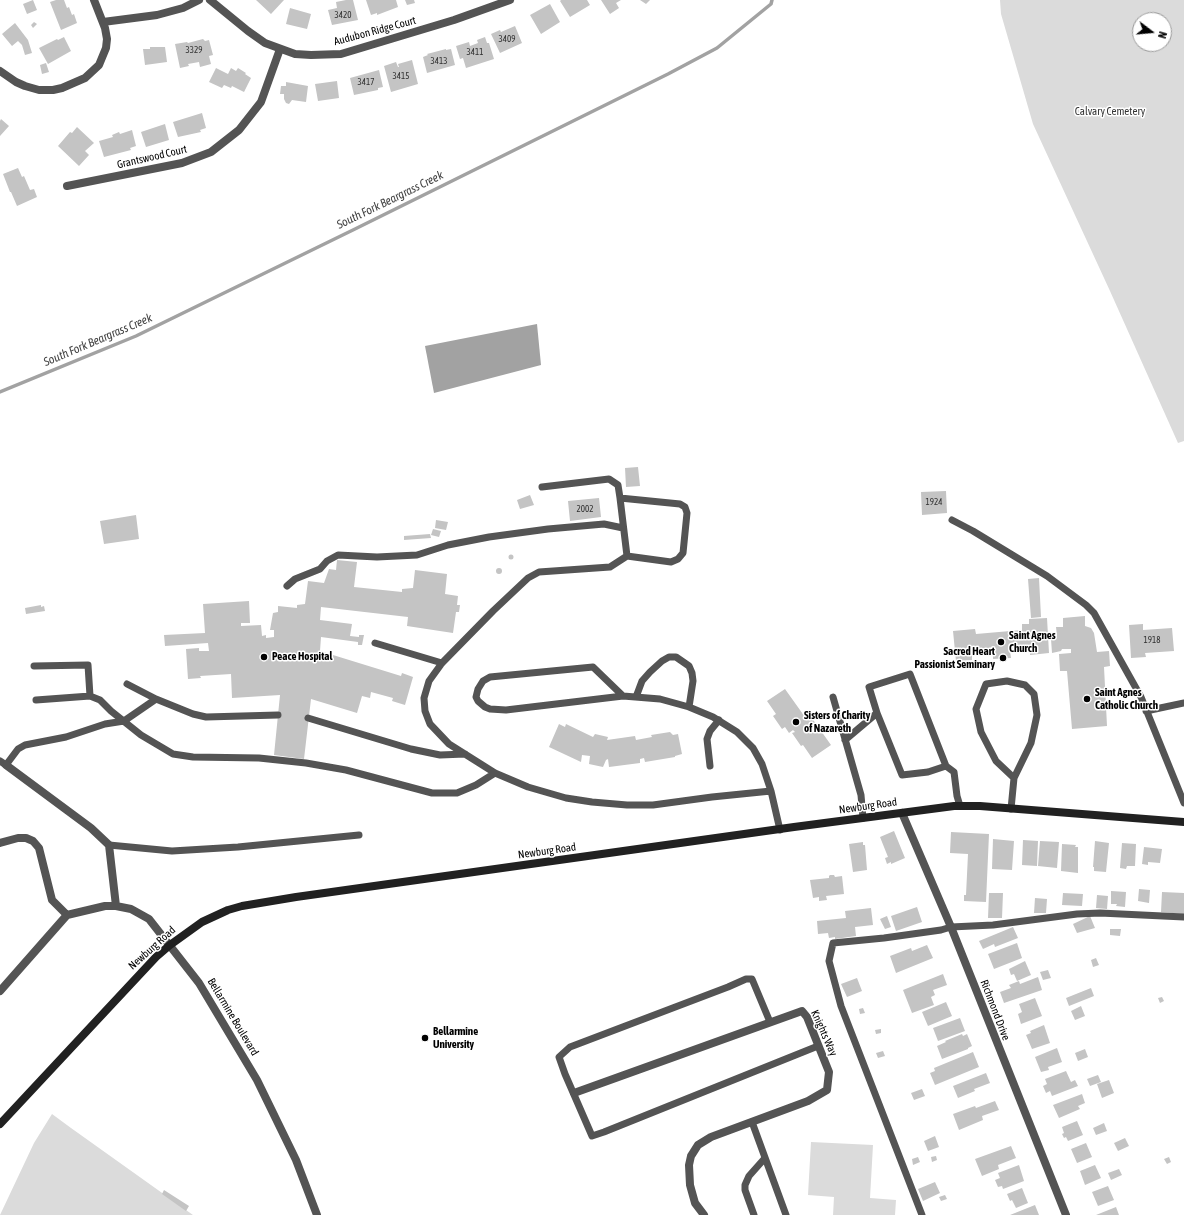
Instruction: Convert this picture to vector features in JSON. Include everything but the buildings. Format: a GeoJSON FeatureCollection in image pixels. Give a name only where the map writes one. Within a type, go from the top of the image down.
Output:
{"type":"FeatureCollection","features":[{"type":"Feature","properties":{"kind":"main road","name":"Newburg Road"},"geometry":{"type":"LineString","coordinates":[[0,1124],[156,957],[202,922],[228,910],[242,906],[296,897],[863,818],[960,806],[1184,822]]}},
{"type":"Feature","properties":{"kind":"street"},"geometry":{"type":"LineString","coordinates":[[0,71],[21,84],[39,90],[53,90],[62,88],[79,82],[93,72],[103,57],[107,39],[103,22],[94,0]]}},
{"type":"Feature","properties":{"kind":"street"},"geometry":{"type":"LineString","coordinates":[[103,22],[157,15],[183,8],[199,0]]}},
{"type":"Feature","properties":{"kind":"street","name":"Audubon Ridge Court"},"geometry":{"type":"LineString","coordinates":[[210,0],[265,43],[280,50],[306,55],[341,54],[454,20],[510,0]]}},
{"type":"Feature","properties":{"kind":"street","name":"Grantswood Court"},"geometry":{"type":"LineString","coordinates":[[67,186],[182,163],[211,152],[239,130],[261,102],[280,50]]}},
{"type":"Feature","properties":{"kind":"street"},"geometry":{"type":"LineString","coordinates":[[3,763],[91,828],[109,845],[116,906]]}},
{"type":"Feature","properties":{"kind":"street","name":"Richmond Drive"},"geometry":{"type":"LineString","coordinates":[[902,813],[951,927],[1066,1215]]}},
{"type":"Feature","properties":{"kind":"street"},"geometry":{"type":"LineString","coordinates":[[0,843],[18,838],[26,838],[33,841],[39,848],[52,900],[67,915],[0,991]]}},
{"type":"Feature","properties":{"kind":"street","name":"Bellarmine Boulevard"},"geometry":{"type":"LineString","coordinates":[[67,915],[105,906],[116,906],[131,909],[149,919],[199,983],[257,1080],[296,1160],[317,1215]]}},
{"type":"Feature","properties":{"kind":"street","name":"Knights Way"},"geometry":{"type":"LineString","coordinates":[[574,1093],[802,1011],[807,1017],[829,1072],[827,1090],[808,1101],[711,1137],[698,1145],[690,1156],[690,1185],[695,1203],[704,1215]]}},
{"type":"Feature","properties":{"kind":"lane"},"geometry":{"type":"LineString","coordinates":[[542,487],[609,479],[618,485],[627,556]]}},
{"type":"Feature","properties":{"kind":"lane"},"geometry":{"type":"LineString","coordinates":[[620,498],[680,504],[685,507],[687,513],[683,553],[678,559],[671,562],[627,556],[610,567],[539,572],[528,578],[442,663],[429,681],[424,698],[425,711],[430,724],[449,744],[495,773],[528,787],[566,798],[627,805],[653,805],[712,797],[771,792]]}},
{"type":"Feature","properties":{"kind":"lane"},"geometry":{"type":"LineString","coordinates":[[952,520],[1047,576],[1086,605],[1094,613],[1141,697],[1182,794],[1184,803]]}},
{"type":"Feature","properties":{"kind":"lane"},"geometry":{"type":"LineString","coordinates":[[287,586],[299,577],[310,574],[320,568],[327,560],[338,555],[347,554],[377,557],[417,555],[448,545],[504,535],[604,524],[623,528]]}},
{"type":"Feature","properties":{"kind":"lane"},"geometry":{"type":"LineString","coordinates":[[375,643],[442,663]]}},
{"type":"Feature","properties":{"kind":"lane"},"geometry":{"type":"LineString","coordinates":[[636,697],[642,681],[650,672],[662,661],[669,657],[676,657],[689,666],[692,673],[693,681],[689,707]]}},
{"type":"Feature","properties":{"kind":"lane"},"geometry":{"type":"LineString","coordinates":[[34,666],[88,665],[90,696]]}},
{"type":"Feature","properties":{"kind":"lane"},"geometry":{"type":"LineString","coordinates":[[623,696],[593,667],[490,677],[483,681],[478,688],[476,697],[478,701],[490,709],[506,710],[623,696],[660,699],[689,707],[719,720],[737,732],[753,748],[762,764],[771,792],[780,830]]}},
{"type":"Feature","properties":{"kind":"lane"},"geometry":{"type":"LineString","coordinates":[[946,766],[928,772],[902,775],[877,713],[869,687],[910,674],[946,766],[954,772],[957,796],[960,806]]}},
{"type":"Feature","properties":{"kind":"lane"},"geometry":{"type":"LineString","coordinates":[[1012,809],[1014,778],[1032,743],[1037,715],[1034,694],[1025,685],[1007,681],[986,684],[976,709],[981,732],[996,761],[1014,778]]}},
{"type":"Feature","properties":{"kind":"lane"},"geometry":{"type":"LineString","coordinates":[[128,684],[156,699],[193,714],[206,717],[278,715]]}},
{"type":"Feature","properties":{"kind":"lane"},"geometry":{"type":"LineString","coordinates":[[36,700],[90,696],[100,700],[111,712],[141,735],[173,754],[193,757],[259,758],[306,763],[346,770],[432,794],[457,793],[476,785],[495,773]]}},
{"type":"Feature","properties":{"kind":"lane"},"geometry":{"type":"LineString","coordinates":[[833,697],[861,795],[863,818]]}},
{"type":"Feature","properties":{"kind":"lane"},"geometry":{"type":"LineString","coordinates":[[3,763],[18,749],[25,745],[66,737],[105,724],[124,721],[156,699]]}},
{"type":"Feature","properties":{"kind":"lane"},"geometry":{"type":"LineString","coordinates":[[1146,711],[1184,703]]}},
{"type":"Feature","properties":{"kind":"lane"},"geometry":{"type":"LineString","coordinates":[[846,740],[877,713]]}},
{"type":"Feature","properties":{"kind":"lane"},"geometry":{"type":"LineString","coordinates":[[308,718],[411,749],[440,755],[466,754]]}},
{"type":"Feature","properties":{"kind":"lane"},"geometry":{"type":"LineString","coordinates":[[710,766],[707,739],[710,731],[719,720]]}},
{"type":"Feature","properties":{"kind":"lane"},"geometry":{"type":"LineString","coordinates":[[109,845],[172,851],[238,847],[359,835]]}},
{"type":"Feature","properties":{"kind":"lane"},"geometry":{"type":"LineString","coordinates":[[922,1215],[841,1006],[829,961],[833,943],[884,938],[941,930],[951,927],[993,925],[1077,914],[1100,913],[1184,917]]}},
{"type":"Feature","properties":{"kind":"lane"},"geometry":{"type":"LineString","coordinates":[[770,1022],[752,979],[746,979],[728,988],[570,1047],[559,1057],[592,1136],[818,1046]]}},
{"type":"Feature","properties":{"kind":"lane"},"geometry":{"type":"LineString","coordinates":[[752,1122],[786,1215]]}},
{"type":"Feature","properties":{"kind":"lane"},"geometry":{"type":"LineString","coordinates":[[754,1215],[745,1190],[745,1185],[749,1176],[765,1158]]}},
{"type":"Feature","properties":{"kind":"green space","name":"Calvary Cemetery"},"geometry":{"type":"Polygon","coordinates":[[[1000,0],[1184,0],[1184,441],[1178,443],[1033,124],[1001,14],[1000,0]]]}},
{"type":"Feature","properties":{"kind":"green space"},"geometry":{"type":"Polygon","coordinates":[[[52,1114],[193,1215],[0,1215],[34,1143],[52,1114]]]}},
{"type":"Feature","properties":{"kind":"green space"},"geometry":{"type":"Polygon","coordinates":[[[811,1142],[873,1145],[870,1198],[896,1200],[895,1215],[833,1215],[834,1197],[808,1195],[811,1142]]]}},
{"type":"Feature","properties":{"kind":"shaded area"},"geometry":{"type":"Polygon","coordinates":[[[537,324],[541,365],[434,393],[425,346],[537,324]]]}},
{"type":"Feature","properties":{"kind":"waterway","name":"South Fork Beargrass Creek"},"geometry":{"type":"LineString","coordinates":[[0,392],[136,336],[668,74],[717,48],[771,4],[772,0]]}},
{"type":"Feature","properties":{"kind":"place","name":"Saint Agnes Church"},"geometry":{"type":"Point","coordinates":[1001,642]}},
{"type":"Feature","properties":{"kind":"place","name":"Peace Hospital"},"geometry":{"type":"Point","coordinates":[264,657]}},
{"type":"Feature","properties":{"kind":"place","name":"Sacred Heart Passionist Seminary"},"geometry":{"type":"Point","coordinates":[1003,658]}},
{"type":"Feature","properties":{"kind":"place","name":"Saint Agnes Catholic Church"},"geometry":{"type":"Point","coordinates":[1087,699]}},
{"type":"Feature","properties":{"kind":"place","name":"Sisters of Charity of Nazareth"},"geometry":{"type":"Point","coordinates":[796,722]}},
{"type":"Feature","properties":{"kind":"place","name":"Bellarmine University"},"geometry":{"type":"Point","coordinates":[425,1038]}}]}
